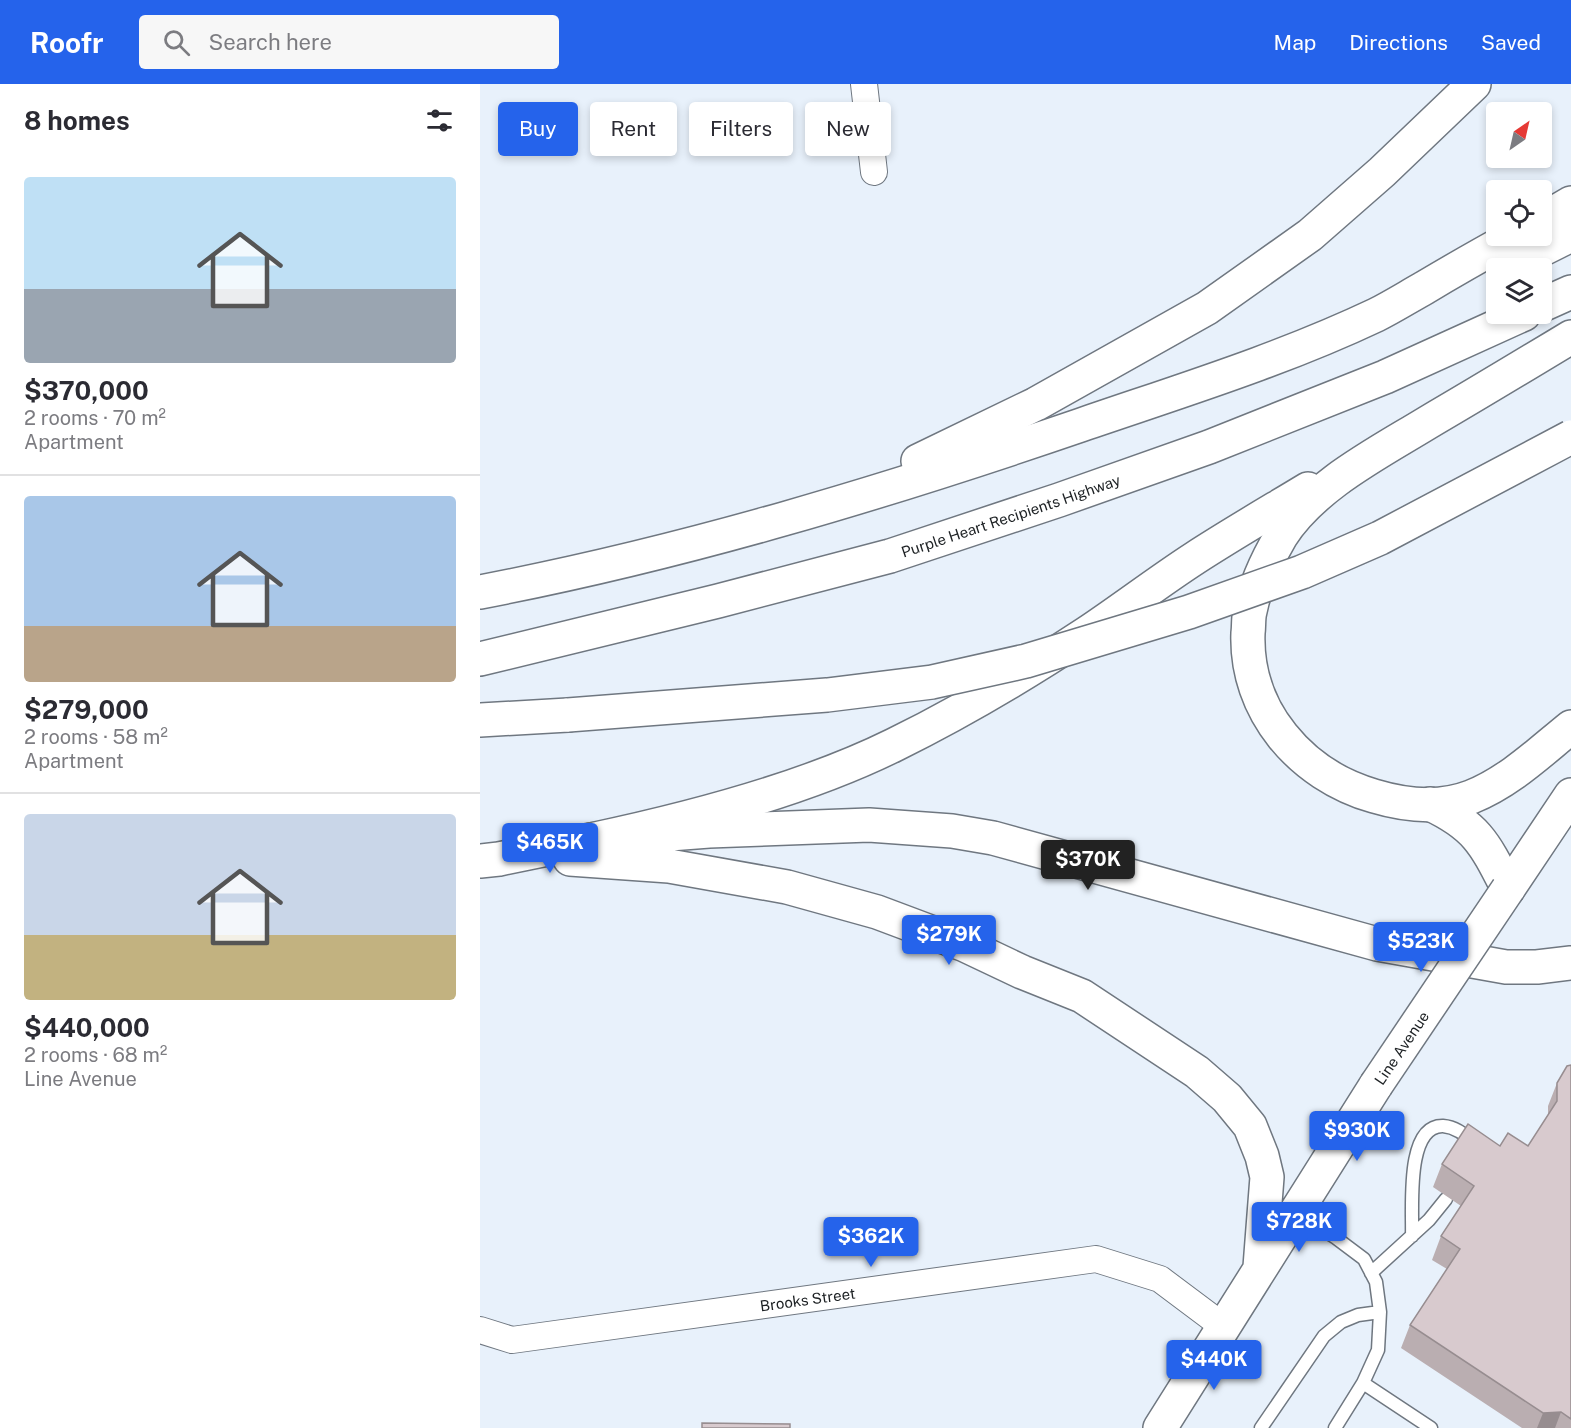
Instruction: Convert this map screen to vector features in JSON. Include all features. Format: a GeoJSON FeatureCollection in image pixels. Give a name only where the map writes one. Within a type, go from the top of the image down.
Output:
{"type":"FeatureCollection","features":[{"type":"Feature","properties":{"kind":"main road"},"geometry":{"type":"LineString","coordinates":[[799,513],[945,449],[1036,404],[1207,308],[1310,235],[1382,172],[1474,84]]}},
{"type":"Feature","properties":{"kind":"main road"},"geometry":{"type":"LineString","coordinates":[[1552,214],[1571,203]]}},
{"type":"Feature","properties":{"kind":"main road"},"geometry":{"type":"LineString","coordinates":[[1524,258],[1571,234]]}},
{"type":"Feature","properties":{"kind":"main road"},"geometry":{"type":"LineString","coordinates":[[480,592],[548,579],[799,513],[967,464],[1272,358],[1377,314],[1497,246]]}},
{"type":"Feature","properties":{"kind":"main road"},"geometry":{"type":"LineString","coordinates":[[1377,314],[1437,298],[1486,277]]}},
{"type":"Feature","properties":{"kind":"main road"},"geometry":{"type":"LineString","coordinates":[[1552,301],[1571,292]]}},
{"type":"Feature","properties":{"kind":"main road","name":"Purple Heart Recipients Highway"},"geometry":{"type":"LineString","coordinates":[[480,659],[878,559],[1014,515],[1209,447],[1385,376],[1502,324]]}},
{"type":"Feature","properties":{"kind":"main road"},"geometry":{"type":"LineString","coordinates":[[489,860],[654,826],[745,801],[827,774],[893,746],[1023,674],[1196,558],[1310,488],[1357,466],[1571,337]]}},
{"type":"Feature","properties":{"kind":"main road"},"geometry":{"type":"LineString","coordinates":[[480,720],[839,693],[932,682],[1026,662],[1189,612],[1302,572],[1380,538],[1571,437]]}},
{"type":"Feature","properties":{"kind":"main road"},"geometry":{"type":"LineString","coordinates":[[1357,466],[1312,501],[1282,536],[1263,571],[1250,612],[1248,647],[1252,680],[1266,714],[1287,743],[1315,767],[1336,781],[1360,792],[1396,802],[1430,804],[1470,797],[1500,782],[1571,727]]}},
{"type":"Feature","properties":{"kind":"main road","name":"Line Avenue"},"geometry":{"type":"LineString","coordinates":[[1160,1428],[1376,1085],[1571,795]]}},
{"type":"Feature","properties":{"kind":"main road"},"geometry":{"type":"LineString","coordinates":[[1430,804],[1454,815],[1477,835],[1508,889]]}},
{"type":"Feature","properties":{"kind":"main road"},"geometry":{"type":"LineString","coordinates":[[591,840],[709,831],[869,825],[952,831],[1004,841],[1377,944],[1506,967],[1537,967],[1571,963]]}},
{"type":"Feature","properties":{"kind":"main road"},"geometry":{"type":"LineString","coordinates":[[489,860],[613,861],[669,866],[787,887],[878,912],[965,945],[1022,972],[1082,996],[1197,1072],[1227,1098],[1250,1126],[1262,1156],[1267,1177],[1260,1267]]}},
{"type":"Feature","properties":{"kind":"street"},"geometry":{"type":"LineString","coordinates":[[864,84],[874,172]]}},
{"type":"Feature","properties":{"kind":"street","name":"Brooks Street"},"geometry":{"type":"LineString","coordinates":[[480,1330],[512,1340],[1096,1259],[1161,1279],[1224,1328]]}},
{"type":"Feature","properties":{"kind":"lane"},"geometry":{"type":"LineString","coordinates":[[1412,1236],[1415,1162],[1421,1139],[1428,1130],[1435,1126],[1450,1126],[1465,1134],[1474,1144],[1472,1160]]}},
{"type":"Feature","properties":{"kind":"lane"},"geometry":{"type":"LineString","coordinates":[[1371,1273],[1429,1220],[1446,1199]]}},
{"type":"Feature","properties":{"kind":"lane"},"geometry":{"type":"LineString","coordinates":[[1295,1212],[1364,1259],[1376,1282],[1380,1312],[1378,1350],[1363,1383],[1335,1428]]}},
{"type":"Feature","properties":{"kind":"lane"},"geometry":{"type":"LineString","coordinates":[[1261,1428],[1324,1336],[1341,1322],[1358,1315],[1380,1312]]}},
{"type":"Feature","properties":{"kind":"lane"},"geometry":{"type":"LineString","coordinates":[[1363,1383],[1431,1428]]}},
{"type":"Feature","properties":{"kind":"building"},"geometry":{"type":"Polygon","coordinates":[[[1571,1065],[1571,1419],[1561,1412],[1543,1413],[1410,1325],[1460,1249],[1441,1236],[1474,1186],[1442,1164],[1468,1124],[1500,1146],[1508,1133],[1528,1146],[1557,1101],[1557,1083],[1567,1066],[1571,1065]]]}},
{"type":"Feature","properties":{"kind":"building"},"geometry":{"type":"Polygon","coordinates":[[[702,1423],[790,1424],[790,1428],[702,1428],[702,1423]]]}}]}
